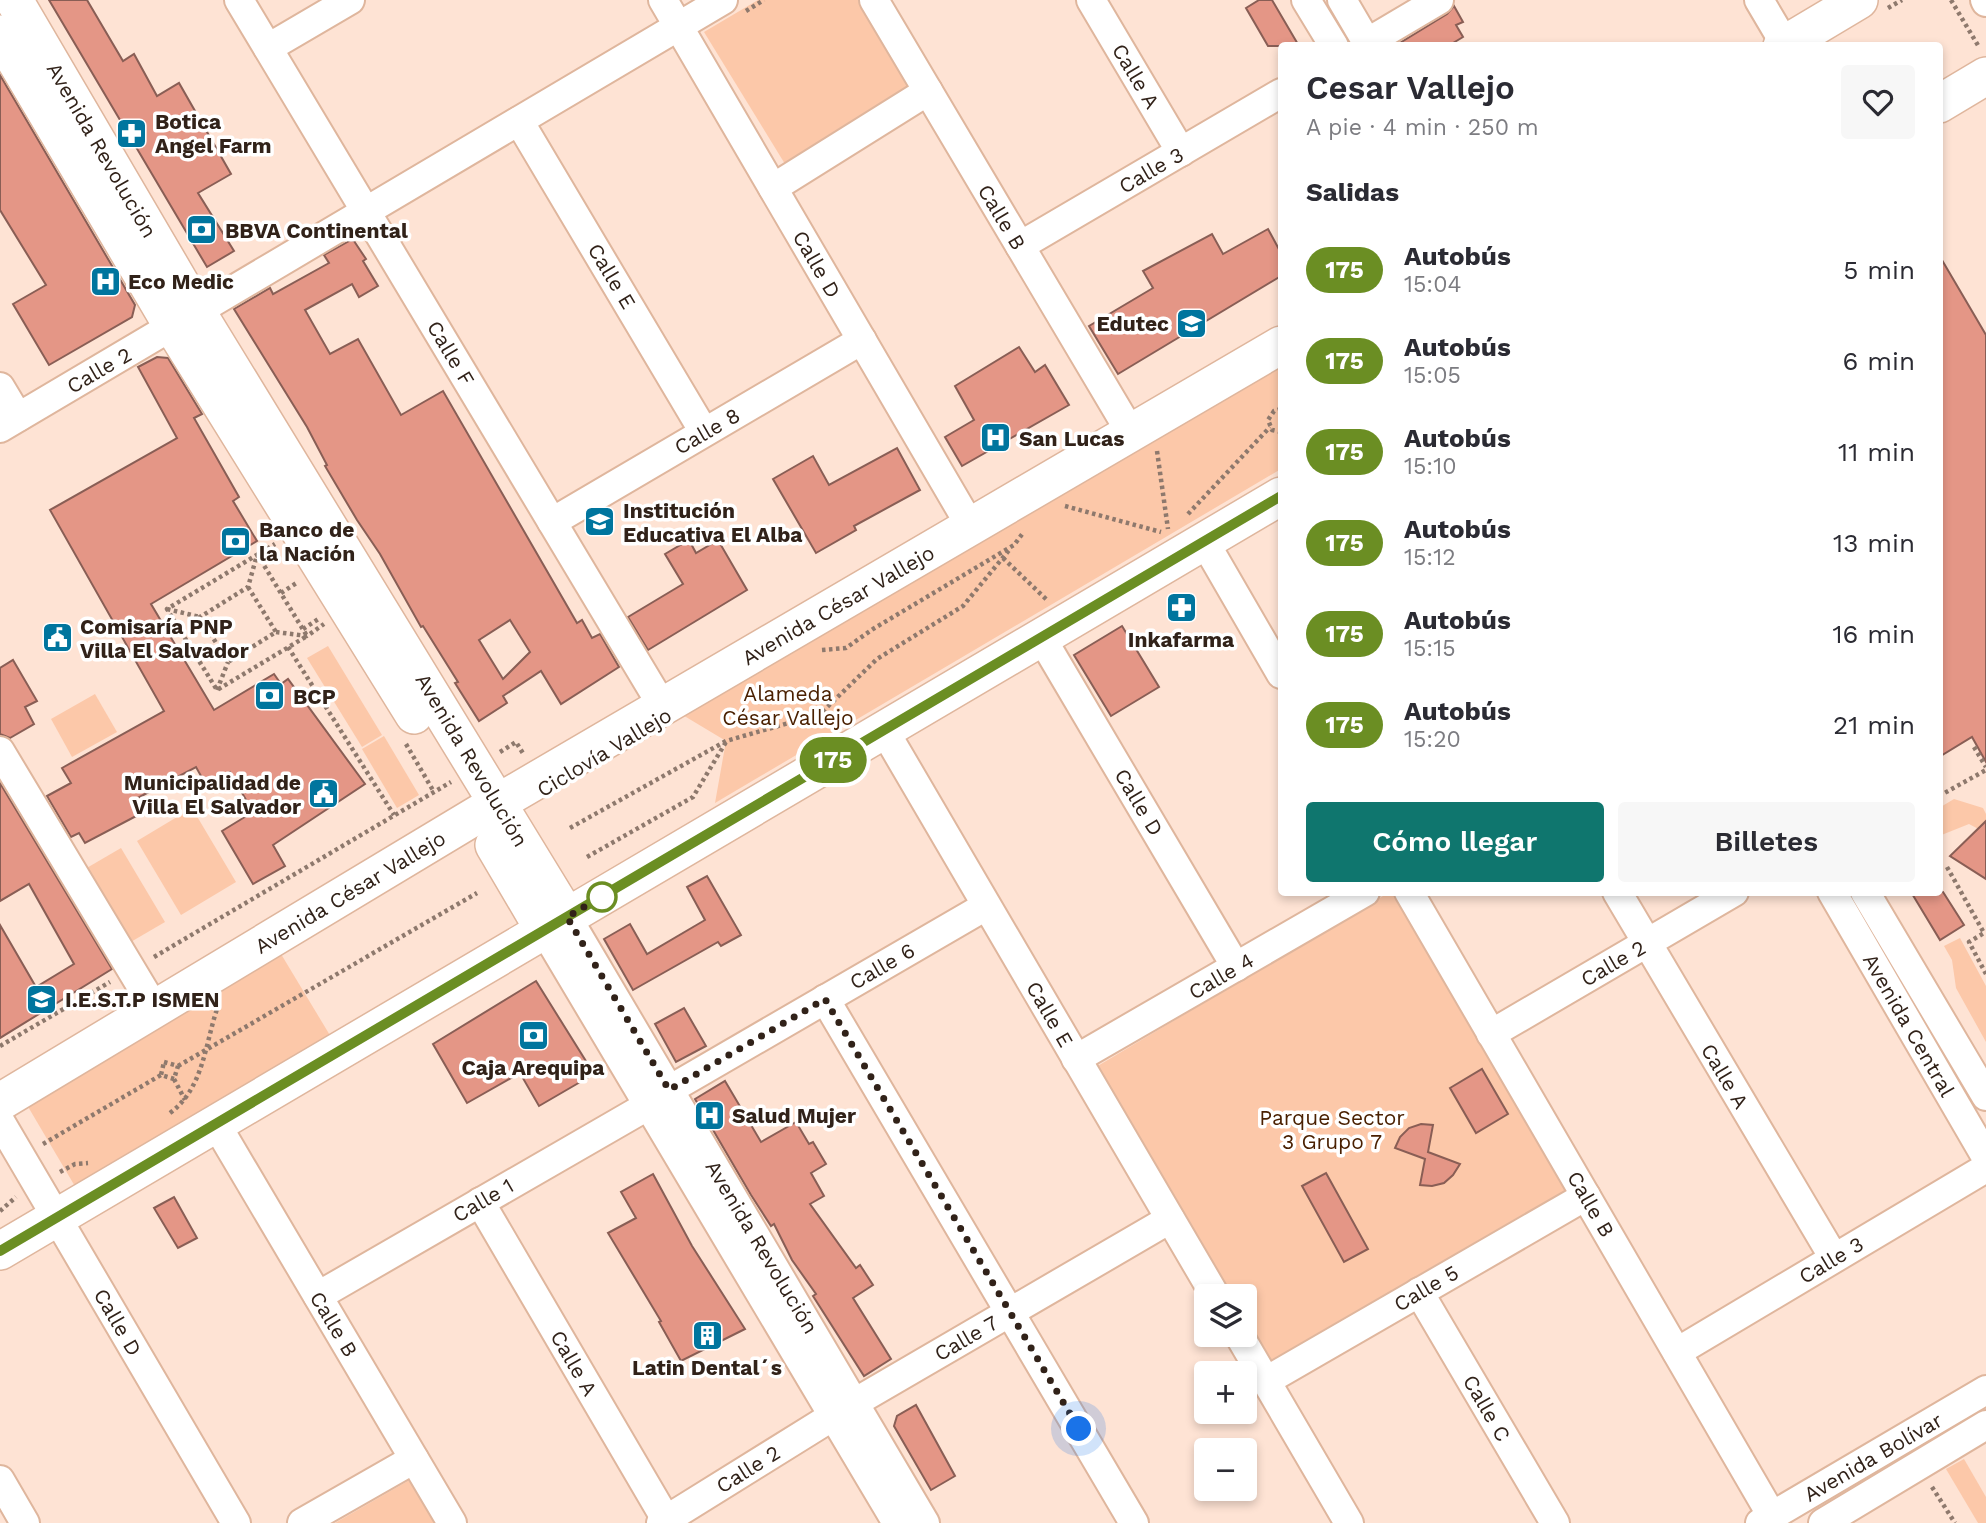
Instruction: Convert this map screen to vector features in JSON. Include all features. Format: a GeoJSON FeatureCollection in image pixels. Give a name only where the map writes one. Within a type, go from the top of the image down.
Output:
{"type":"FeatureCollection","features":[{"type":"Feature","properties":{"kind":"main road","name":"Avenida Revolución"},"geometry":{"type":"LineString","coordinates":[[14,0],[185,320],[454,779],[487,809]]}},
{"type":"Feature","properties":{"kind":"main road"},"geometry":{"type":"LineString","coordinates":[[1789,42],[1859,0]]}},
{"type":"Feature","properties":{"kind":"main road","name":"Avenida Revolución"},"geometry":{"type":"LineString","coordinates":[[0,34],[185,320],[556,924]]}},
{"type":"Feature","properties":{"kind":"main road"},"geometry":{"type":"LineString","coordinates":[[1943,100],[1983,63]]}},
{"type":"Feature","properties":{"kind":"main road","name":"Avenida César Vallejo"},"geometry":{"type":"LineString","coordinates":[[0,1102],[487,809],[1278,347]]}},
{"type":"Feature","properties":{"kind":"main road"},"geometry":{"type":"LineString","coordinates":[[0,1251],[1052,630],[1185,529],[1278,497]]}},
{"type":"Feature","properties":{"kind":"street","name":"Calle F"},"geometry":{"type":"LineString","coordinates":[[239,0],[663,707]]}},
{"type":"Feature","properties":{"kind":"street"},"geometry":{"type":"LineString","coordinates":[[268,48],[350,0]]}},
{"type":"Feature","properties":{"kind":"street","name":"Calle D"},"geometry":{"type":"LineString","coordinates":[[663,0],[971,527]]}},
{"type":"Feature","properties":{"kind":"street","name":"Calle B"},"geometry":{"type":"LineString","coordinates":[[874,0],[1020,246],[1139,429]]}},
{"type":"Feature","properties":{"kind":"street","name":"Calle A"},"geometry":{"type":"LineString","coordinates":[[1091,0],[1181,152]]}},
{"type":"Feature","properties":{"kind":"street"},"geometry":{"type":"LineString","coordinates":[[1306,0],[1332,42]]}},
{"type":"Feature","properties":{"kind":"street"},"geometry":{"type":"LineString","coordinates":[[1342,0],[1368,42]]}},
{"type":"Feature","properties":{"kind":"street"},"geometry":{"type":"LineString","coordinates":[[1372,42],[1439,0]]}},
{"type":"Feature","properties":{"kind":"street"},"geometry":{"type":"LineString","coordinates":[[1759,0],[1782,42]]}},
{"type":"Feature","properties":{"kind":"street","name":"Calle 2"},"geometry":{"type":"LineString","coordinates":[[9,423],[679,26],[732,7]]}},
{"type":"Feature","properties":{"kind":"street"},"geometry":{"type":"LineString","coordinates":[[773,188],[928,91]]}},
{"type":"Feature","properties":{"kind":"street","name":"Calle 3"},"geometry":{"type":"LineString","coordinates":[[1020,246],[1278,95]]}},
{"type":"Feature","properties":{"kind":"street","name":"Calle E"},"geometry":{"type":"LineString","coordinates":[[519,121],[704,432]]}},
{"type":"Feature","properties":{"kind":"street","name":"Calle 8"},"geometry":{"type":"LineString","coordinates":[[552,522],[862,340]]}},
{"type":"Feature","properties":{"kind":"street"},"geometry":{"type":"LineString","coordinates":[[0,387],[9,423]]}},
{"type":"Feature","properties":{"kind":"street"},"geometry":{"type":"LineString","coordinates":[[1185,529],[1278,669]]}},
{"type":"Feature","properties":{"kind":"street","name":"Calle D"},"geometry":{"type":"LineString","coordinates":[[1052,630],[1236,967]]}},
{"type":"Feature","properties":{"kind":"street","name":"Calle E"},"geometry":{"type":"LineString","coordinates":[[884,730],[1208,1284]]}},
{"type":"Feature","properties":{"kind":"street"},"geometry":{"type":"LineString","coordinates":[[0,751],[155,1009]]}},
{"type":"Feature","properties":{"kind":"street","name":"Calle 4"},"geometry":{"type":"LineString","coordinates":[[1076,1059],[1358,896]]}},
{"type":"Feature","properties":{"kind":"street","name":"Calle B"},"geometry":{"type":"LineString","coordinates":[[1411,896],[1677,1352],[1766,1519]]}},
{"type":"Feature","properties":{"kind":"street","name":"Calle A"},"geometry":{"type":"LineString","coordinates":[[1619,896],[1834,1258]]}},
{"type":"Feature","properties":{"kind":"street","name":"Calle 2"},"geometry":{"type":"LineString","coordinates":[[1491,1034],[1727,896]]}},
{"type":"Feature","properties":{"kind":"street","name":"Avenida Central"},"geometry":{"type":"LineString","coordinates":[[1834,896],[1986,1157]]}},
{"type":"Feature","properties":{"kind":"street","name":"Avenida Central"},"geometry":{"type":"LineString","coordinates":[[1867,896],[1986,1096]]}},
{"type":"Feature","properties":{"kind":"street","name":"Calle 6"},"geometry":{"type":"LineString","coordinates":[[659,1097],[986,906]]}},
{"type":"Feature","properties":{"kind":"street","name":"Avenida Revolución"},"geometry":{"type":"LineString","coordinates":[[556,924],[845,1409],[925,1523]]}},
{"type":"Feature","properties":{"kind":"street"},"geometry":{"type":"LineString","coordinates":[[825,999],[1134,1523]]}},
{"type":"Feature","properties":{"kind":"street","name":"Calle 1"},"geometry":{"type":"LineString","coordinates":[[318,1296],[659,1097]]}},
{"type":"Feature","properties":{"kind":"street","name":"Calle D"},"geometry":{"type":"LineString","coordinates":[[0,1121],[236,1523]]}},
{"type":"Feature","properties":{"kind":"street","name":"Calle B"},"geometry":{"type":"LineString","coordinates":[[216,1124],[452,1523]]}},
{"type":"Feature","properties":{"kind":"street","name":"Calle 3"},"geometry":{"type":"LineString","coordinates":[[1677,1352],[1986,1168]]}},
{"type":"Feature","properties":{"kind":"street","name":"Calle 5"},"geometry":{"type":"LineString","coordinates":[[1266,1381],[1586,1195]]}},
{"type":"Feature","properties":{"kind":"street","name":"Calle A"},"geometry":{"type":"LineString","coordinates":[[480,1202],[665,1522]]}},
{"type":"Feature","properties":{"kind":"street","name":"Calle 7"},"geometry":{"type":"LineString","coordinates":[[845,1409],[1170,1219]]}},
{"type":"Feature","properties":{"kind":"street","name":"Calle C"},"geometry":{"type":"LineString","coordinates":[[1419,1292],[1555,1523]]}},
{"type":"Feature","properties":{"kind":"street"},"geometry":{"type":"LineString","coordinates":[[1246,1347],[1349,1523]]}},
{"type":"Feature","properties":{"kind":"street","name":"Avenida Bolívar"},"geometry":{"type":"LineString","coordinates":[[1766,1519],[1986,1390]]}},
{"type":"Feature","properties":{"kind":"street","name":"Calle 2"},"geometry":{"type":"LineString","coordinates":[[665,1522],[845,1409]]}},
{"type":"Feature","properties":{"kind":"street","name":"Avenida Revolución"},"geometry":{"type":"LineString","coordinates":[[845,1409],[897,1523]]}},
{"type":"Feature","properties":{"kind":"street","name":"Avenida Bolívar"},"geometry":{"type":"LineString","coordinates":[[1822,1523],[1919,1465],[1984,1432]]}},
{"type":"Feature","properties":{"kind":"street"},"geometry":{"type":"LineString","coordinates":[[302,1523],[414,1459]]}},
{"type":"Feature","properties":{"kind":"street"},"geometry":{"type":"LineString","coordinates":[[1,1484],[25,1523]]}},
{"type":"Feature","properties":{"kind":"path"},"geometry":{"type":"LineString","coordinates":[[732,7],[764,0]]}},
{"type":"Feature","properties":{"kind":"path"},"geometry":{"type":"LineString","coordinates":[[1951,0],[1983,63]]}},
{"type":"Feature","properties":{"kind":"path"},"geometry":{"type":"LineString","coordinates":[[1278,410],[1271,413],[1268,420],[1270,427],[1278,432]]}},
{"type":"Feature","properties":{"kind":"path"},"geometry":{"type":"LineString","coordinates":[[1185,529],[1270,427]]}},
{"type":"Feature","properties":{"kind":"path"},"geometry":{"type":"LineString","coordinates":[[1139,429],[1156,446],[1185,529]]}},
{"type":"Feature","properties":{"kind":"path"},"geometry":{"type":"LineString","coordinates":[[1065,499],[1057,504],[1185,529]]}},
{"type":"Feature","properties":{"kind":"path"},"geometry":{"type":"LineString","coordinates":[[570,828],[726,741],[820,714],[877,659],[963,606],[1028,526]]}},
{"type":"Feature","properties":{"kind":"path"},"geometry":{"type":"LineString","coordinates":[[167,609],[282,540]]}},
{"type":"Feature","properties":{"kind":"path"},"geometry":{"type":"LineString","coordinates":[[814,651],[846,648],[1014,545]]}},
{"type":"Feature","properties":{"kind":"path"},"geometry":{"type":"LineString","coordinates":[[200,617],[248,587],[257,554]]}},
{"type":"Feature","properties":{"kind":"path"},"geometry":{"type":"LineString","coordinates":[[257,554],[307,636]]}},
{"type":"Feature","properties":{"kind":"path"},"geometry":{"type":"LineString","coordinates":[[1003,558],[1043,594],[1052,630]]}},
{"type":"Feature","properties":{"kind":"path"},"geometry":{"type":"LineString","coordinates":[[281,593],[305,578]]}},
{"type":"Feature","properties":{"kind":"path"},"geometry":{"type":"LineString","coordinates":[[248,587],[276,632]]}},
{"type":"Feature","properties":{"kind":"path"},"geometry":{"type":"LineString","coordinates":[[167,609],[200,617],[228,662]]}},
{"type":"Feature","properties":{"kind":"path"},"geometry":{"type":"LineString","coordinates":[[167,609],[218,690]]}},
{"type":"Feature","properties":{"kind":"path"},"geometry":{"type":"LineString","coordinates":[[303,629],[327,614]]}},
{"type":"Feature","properties":{"kind":"path"},"geometry":{"type":"LineString","coordinates":[[218,690],[330,620]]}},
{"type":"Feature","properties":{"kind":"path"},"geometry":{"type":"LineString","coordinates":[[218,690],[228,662],[276,632],[307,636]]}},
{"type":"Feature","properties":{"kind":"path"},"geometry":{"type":"LineString","coordinates":[[288,648],[394,816]]}},
{"type":"Feature","properties":{"kind":"path"},"geometry":{"type":"LineString","coordinates":[[587,857],[693,797],[726,741]]}},
{"type":"Feature","properties":{"kind":"path"},"geometry":{"type":"LineString","coordinates":[[1943,794],[1986,769],[1974,747]]}},
{"type":"Feature","properties":{"kind":"path"},"geometry":{"type":"LineString","coordinates":[[0,1046],[454,779]]}},
{"type":"Feature","properties":{"kind":"path"},"geometry":{"type":"LineString","coordinates":[[1947,867],[1985,932],[1969,942],[1986,974]]}},
{"type":"Feature","properties":{"kind":"path"},"geometry":{"type":"LineString","coordinates":[[161,1075],[174,1079],[178,1066],[477,893]]}},
{"type":"Feature","properties":{"kind":"path"},"geometry":{"type":"LineString","coordinates":[[165,1116],[185,1100],[193,1087],[221,999]]}},
{"type":"Feature","properties":{"kind":"path"},"geometry":{"type":"LineString","coordinates":[[43,1144],[161,1075],[164,1062],[178,1066]]}},
{"type":"Feature","properties":{"kind":"path"},"geometry":{"type":"LineString","coordinates":[[0,1212],[15,1198],[37,1184],[75,1164],[90,1162]]}},
{"type":"Feature","properties":{"kind":"path"},"geometry":{"type":"LineString","coordinates":[[1919,1465],[1955,1523]]}},
{"type":"Feature","properties":{"kind":"green space"},"geometry":{"type":"Polygon","coordinates":[[[758,0],[866,0],[918,84],[785,164],[704,32],[758,0]]]}},
{"type":"Feature","properties":{"kind":"green space","name":"Alameda César Vallejo"},"geometry":{"type":"Polygon","coordinates":[[[1278,364],[1278,471],[715,803],[726,741],[681,714],[1278,364]]]}},
{"type":"Feature","properties":{"kind":"green space"},"geometry":{"type":"Polygon","coordinates":[[[328,646],[382,735],[362,747],[307,658],[328,646]]]}},
{"type":"Feature","properties":{"kind":"green space"},"geometry":{"type":"Polygon","coordinates":[[[95,694],[117,732],[72,757],[51,719],[95,694]]]}},
{"type":"Feature","properties":{"kind":"green space"},"geometry":{"type":"Polygon","coordinates":[[[384,736],[419,795],[397,808],[362,749],[384,736]]]}},
{"type":"Feature","properties":{"kind":"green space"},"geometry":{"type":"Polygon","coordinates":[[[1954,799],[1983,808],[1986,814],[1986,833],[1969,824],[1943,834],[1943,806],[1954,799]]]}},
{"type":"Feature","properties":{"kind":"green space"},"geometry":{"type":"Polygon","coordinates":[[[192,808],[236,882],[181,915],[137,841],[192,808]]]}},
{"type":"Feature","properties":{"kind":"green space"},"geometry":{"type":"Polygon","coordinates":[[[121,848],[165,922],[129,943],[85,869],[121,848]]]}},
{"type":"Feature","properties":{"kind":"green space","name":"Parque Sector 3 Grupo 7"},"geometry":{"type":"Polygon","coordinates":[[[1383,896],[1397,896],[1570,1191],[1270,1367],[1257,1345],[1257,1284],[1221,1284],[1096,1067],[1383,896]]]}},
{"type":"Feature","properties":{"kind":"green space"},"geometry":{"type":"Polygon","coordinates":[[[1960,938],[1986,986],[1986,1042],[1956,988],[1952,960],[1944,946],[1960,938]]]}},
{"type":"Feature","properties":{"kind":"green space"},"geometry":{"type":"Polygon","coordinates":[[[281,954],[331,1037],[76,1188],[27,1105],[281,954]]]}},
{"type":"Feature","properties":{"kind":"green space"},"geometry":{"type":"Polygon","coordinates":[[[1964,1459],[1986,1497],[1986,1523],[1978,1523],[1946,1469],[1964,1459]]]}},
{"type":"Feature","properties":{"kind":"green space"},"geometry":{"type":"Polygon","coordinates":[[[413,1478],[439,1523],[335,1523],[413,1478]]]}},
{"type":"Feature","properties":{"kind":"building"},"geometry":{"type":"Polygon","coordinates":[[[49,0],[87,0],[123,61],[134,54],[157,96],[179,83],[231,174],[198,193],[234,251],[207,267],[49,0]]]}},
{"type":"Feature","properties":{"kind":"building"},"geometry":{"type":"Polygon","coordinates":[[[1259,0],[1272,0],[1297,42],[1278,42],[1278,46],[1268,46],[1246,8],[1259,0]]]}},
{"type":"Feature","properties":{"kind":"building"},"geometry":{"type":"Polygon","coordinates":[[[1454,6],[1463,22],[1456,25],[1463,37],[1455,42],[1402,42],[1447,14],[1454,6]]]}},
{"type":"Feature","properties":{"kind":"building"},"geometry":{"type":"Polygon","coordinates":[[[0,75],[135,305],[132,317],[49,365],[13,304],[46,285],[0,210],[0,75]]]}},
{"type":"Feature","properties":{"kind":"building"},"geometry":{"type":"Polygon","coordinates":[[[1268,229],[1278,247],[1278,278],[1118,374],[1089,326],[1153,288],[1143,271],[1212,234],[1223,254],[1268,229]]]}},
{"type":"Feature","properties":{"kind":"building"},"geometry":{"type":"Polygon","coordinates":[[[351,240],[354,241],[366,259],[363,261],[378,286],[359,297],[352,284],[305,310],[330,354],[358,339],[401,415],[443,391],[577,623],[582,620],[592,638],[600,634],[619,667],[561,704],[541,671],[503,696],[507,703],[479,721],[455,683],[458,682],[423,626],[421,627],[380,554],[325,466],[327,465],[307,427],[234,309],[270,288],[273,294],[329,263],[324,255],[351,240]],[[510,620],[479,640],[503,679],[530,652],[510,620]]]}},
{"type":"Feature","properties":{"kind":"building"},"geometry":{"type":"Polygon","coordinates":[[[1943,262],[1986,335],[1986,762],[1972,737],[1943,755],[1943,262]]]}},
{"type":"Feature","properties":{"kind":"building"},"geometry":{"type":"Polygon","coordinates":[[[1019,347],[1035,372],[1045,365],[1069,405],[962,466],[945,437],[974,420],[955,386],[1019,347]]]}},
{"type":"Feature","properties":{"kind":"building"},"geometry":{"type":"Polygon","coordinates":[[[157,357],[168,358],[202,414],[194,418],[239,497],[233,501],[257,541],[151,604],[214,710],[274,674],[281,684],[288,679],[365,784],[273,845],[285,866],[253,884],[222,831],[253,812],[230,772],[206,785],[196,767],[132,801],[140,814],[85,843],[79,833],[71,837],[47,796],[71,783],[62,768],[164,711],[50,510],[177,438],[138,367],[157,357]]]}},
{"type":"Feature","properties":{"kind":"building"},"geometry":{"type":"Polygon","coordinates":[[[897,448],[920,490],[854,526],[856,530],[816,553],[773,479],[813,456],[829,485],[897,448]]]}},
{"type":"Feature","properties":{"kind":"building"},"geometry":{"type":"Polygon","coordinates":[[[689,540],[696,553],[718,540],[747,590],[648,650],[628,617],[683,584],[665,554],[689,540]]]}},
{"type":"Feature","properties":{"kind":"building"},"geometry":{"type":"Polygon","coordinates":[[[1122,626],[1159,687],[1111,716],[1074,655],[1122,626]]]}},
{"type":"Feature","properties":{"kind":"building"},"geometry":{"type":"Polygon","coordinates":[[[13,660],[37,701],[25,707],[34,724],[10,738],[0,734],[0,668],[13,660]]]}},
{"type":"Feature","properties":{"kind":"building"},"geometry":{"type":"Polygon","coordinates":[[[0,783],[112,969],[0,1038],[0,925],[36,987],[74,964],[29,884],[0,901],[0,783]]]}},
{"type":"Feature","properties":{"kind":"building"},"geometry":{"type":"Polygon","coordinates":[[[1986,821],[1986,879],[1950,856],[1986,821]]]}},
{"type":"Feature","properties":{"kind":"building"},"geometry":{"type":"Polygon","coordinates":[[[707,876],[741,935],[721,946],[718,942],[633,990],[604,939],[630,924],[647,954],[705,920],[687,887],[707,876]]]}},
{"type":"Feature","properties":{"kind":"building"},"geometry":{"type":"Polygon","coordinates":[[[1943,892],[1964,925],[1940,940],[1913,896],[1943,896],[1943,892]]]}},
{"type":"Feature","properties":{"kind":"building"},"geometry":{"type":"Polygon","coordinates":[[[536,981],[594,1074],[539,1106],[520,1073],[467,1103],[433,1044],[536,981]]]}},
{"type":"Feature","properties":{"kind":"building"},"geometry":{"type":"Polygon","coordinates":[[[684,1008],[706,1046],[676,1062],[655,1024],[684,1008]]]}},
{"type":"Feature","properties":{"kind":"building"},"geometry":{"type":"Polygon","coordinates":[[[1482,1069],[1508,1114],[1476,1133],[1450,1088],[1482,1069]]]}},
{"type":"Feature","properties":{"kind":"building"},"geometry":{"type":"Polygon","coordinates":[[[725,1081],[761,1142],[796,1122],[809,1144],[813,1142],[826,1164],[811,1173],[824,1196],[810,1204],[856,1268],[860,1265],[873,1285],[853,1298],[891,1359],[864,1376],[813,1296],[816,1294],[792,1260],[774,1224],[771,1226],[751,1195],[695,1099],[725,1081]]]}},
{"type":"Feature","properties":{"kind":"building"},"geometry":{"type":"Polygon","coordinates":[[[1421,1124],[1433,1125],[1428,1152],[1460,1164],[1444,1183],[1420,1185],[1425,1159],[1395,1148],[1400,1137],[1409,1128],[1421,1124]]]}},
{"type":"Feature","properties":{"kind":"building"},"geometry":{"type":"Polygon","coordinates":[[[1326,1173],[1368,1249],[1344,1262],[1302,1186],[1326,1173]]]}},
{"type":"Feature","properties":{"kind":"building"},"geometry":{"type":"Polygon","coordinates":[[[653,1174],[692,1246],[745,1329],[681,1361],[659,1322],[661,1321],[608,1233],[636,1218],[621,1192],[653,1174]]]}},
{"type":"Feature","properties":{"kind":"building"},"geometry":{"type":"Polygon","coordinates":[[[174,1197],[197,1238],[178,1248],[154,1208],[174,1197]]]}},
{"type":"Feature","properties":{"kind":"building"},"geometry":{"type":"Polygon","coordinates":[[[916,1405],[955,1476],[931,1490],[894,1426],[897,1416],[916,1405]]]}},
{"type":"Feature","properties":{"kind":"bus line","name":"175"},"geometry":{"type":"LineString","coordinates":[[0,1251],[1278,498]]}},
{"type":"Feature","properties":{"kind":"place","name":"Botica Angel Farm"},"geometry":{"type":"Point","coordinates":[132,133]}},
{"type":"Feature","properties":{"kind":"place","name":"BBVA Continental"},"geometry":{"type":"Point","coordinates":[202,230]}},
{"type":"Feature","properties":{"kind":"place","name":"Eco Medic"},"geometry":{"type":"Point","coordinates":[105,281]}},
{"type":"Feature","properties":{"kind":"place","name":"Edutec"},"geometry":{"type":"Point","coordinates":[1192,323]}},
{"type":"Feature","properties":{"kind":"place","name":"San Lucas"},"geometry":{"type":"Point","coordinates":[996,438]}},
{"type":"Feature","properties":{"kind":"place","name":"Institución Educativa El Alba"},"geometry":{"type":"Point","coordinates":[600,522]}},
{"type":"Feature","properties":{"kind":"place","name":"Banco de la Nación"},"geometry":{"type":"Point","coordinates":[236,541]}},
{"type":"Feature","properties":{"kind":"place","name":"Inkafarma"},"geometry":{"type":"Point","coordinates":[1181,607]}},
{"type":"Feature","properties":{"kind":"place","name":"Comisaría PNP Villa El Salvador"},"geometry":{"type":"Point","coordinates":[57,638]}},
{"type":"Feature","properties":{"kind":"place","name":"BCP"},"geometry":{"type":"Point","coordinates":[270,696]}},
{"type":"Feature","properties":{"kind":"place","name":"Municipalidad de Villa El Salvador"},"geometry":{"type":"Point","coordinates":[324,794]}},
{"type":"Feature","properties":{"kind":"place","name":"I.E.S.T.P ISMEN"},"geometry":{"type":"Point","coordinates":[42,999]}},
{"type":"Feature","properties":{"kind":"place","name":"Caja Arequipa"},"geometry":{"type":"Point","coordinates":[533,1035]}},
{"type":"Feature","properties":{"kind":"place","name":"Salud Mujer"},"geometry":{"type":"Point","coordinates":[709,1115]}},
{"type":"Feature","properties":{"kind":"place","name":"Latin Dental´s"},"geometry":{"type":"Point","coordinates":[707,1335]}},
{"type":"Feature","properties":{"kind":"route"},"geometry":{"type":"LineString","coordinates":[[602,897],[609,892],[567,917],[669,1090],[825,999],[1079,1429]]}}]}
